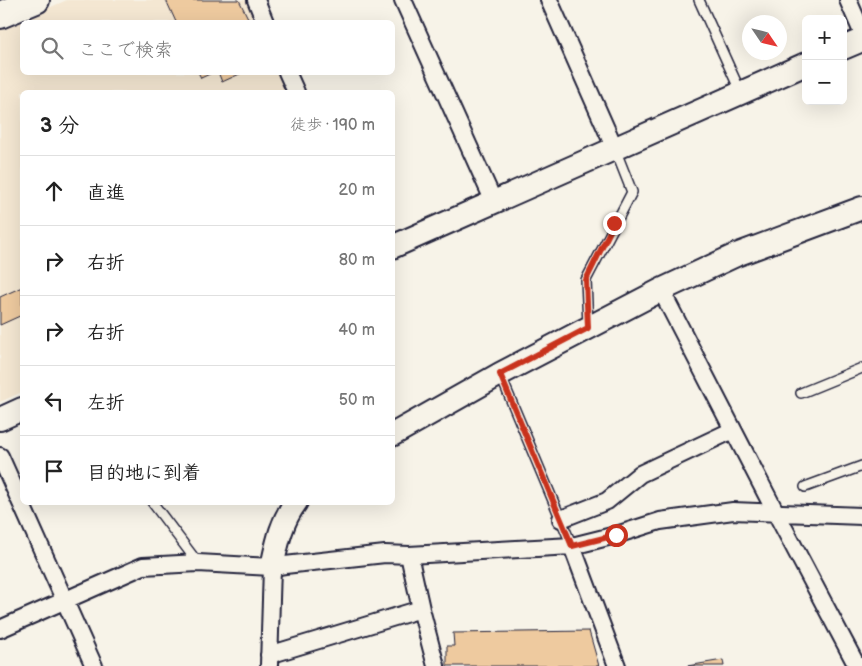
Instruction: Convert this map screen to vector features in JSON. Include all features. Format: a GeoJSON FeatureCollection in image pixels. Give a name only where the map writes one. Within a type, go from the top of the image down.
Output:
{"type":"FeatureCollection","features":[{"type":"Feature","properties":{"kind":"main road"},"geometry":{"type":"LineString","coordinates":[[0,15],[36,0]]}},
{"type":"Feature","properties":{"kind":"street"},"geometry":{"type":"LineString","coordinates":[[256,0],[264,20]]}},
{"type":"Feature","properties":{"kind":"street"},"geometry":{"type":"LineString","coordinates":[[404,0],[494,202]]}},
{"type":"Feature","properties":{"kind":"street"},"geometry":{"type":"LineString","coordinates":[[549,0],[615,148]]}},
{"type":"Feature","properties":{"kind":"street"},"geometry":{"type":"LineString","coordinates":[[848,0],[862,32]]}},
{"type":"Feature","properties":{"kind":"street"},"geometry":{"type":"LineString","coordinates":[[847,46],[862,40]]}},
{"type":"Feature","properties":{"kind":"street"},"geometry":{"type":"LineString","coordinates":[[395,245],[802,66]]}},
{"type":"Feature","properties":{"kind":"street"},"geometry":{"type":"LineString","coordinates":[[288,75],[295,90]]}},
{"type":"Feature","properties":{"kind":"street"},"geometry":{"type":"LineString","coordinates":[[395,433],[500,374],[661,290],[736,255],[862,208]]}},
{"type":"Feature","properties":{"kind":"street"},"geometry":{"type":"LineString","coordinates":[[661,290],[776,514],[857,666]]}},
{"type":"Feature","properties":{"kind":"street"},"geometry":{"type":"LineString","coordinates":[[560,519],[607,501],[640,474],[733,430]]}},
{"type":"Feature","properties":{"kind":"street"},"geometry":{"type":"LineString","coordinates":[[0,456],[20,500]]}},
{"type":"Feature","properties":{"kind":"street"},"geometry":{"type":"LineString","coordinates":[[22,505],[94,666]]}},
{"type":"Feature","properties":{"kind":"street"},"geometry":{"type":"LineString","coordinates":[[294,505],[287,514],[278,535],[272,567],[269,660],[420,609]]}},
{"type":"Feature","properties":{"kind":"street"},"geometry":{"type":"LineString","coordinates":[[0,629],[143,566],[198,563],[272,567],[385,554],[410,555],[572,546],[660,521],[733,511],[862,516]]}},
{"type":"Feature","properties":{"kind":"street"},"geometry":{"type":"LineString","coordinates":[[572,546],[617,666]]}},
{"type":"Feature","properties":{"kind":"street"},"geometry":{"type":"LineString","coordinates":[[410,555],[420,609],[436,666]]}},
{"type":"Feature","properties":{"kind":"lane"},"geometry":{"type":"LineString","coordinates":[[699,0],[741,93]]}},
{"type":"Feature","properties":{"kind":"lane"},"geometry":{"type":"LineString","coordinates":[[588,328],[586,280],[632,192],[615,148]]}},
{"type":"Feature","properties":{"kind":"lane"},"geometry":{"type":"LineString","coordinates":[[801,393],[862,368]]}},
{"type":"Feature","properties":{"kind":"lane"},"geometry":{"type":"LineString","coordinates":[[500,374],[572,546]]}},
{"type":"Feature","properties":{"kind":"lane"},"geometry":{"type":"LineString","coordinates":[[805,487],[862,466]]}},
{"type":"Feature","properties":{"kind":"lane"},"geometry":{"type":"LineString","coordinates":[[154,505],[198,563]]}},
{"type":"Feature","properties":{"kind":"shaded area"},"geometry":{"type":"Polygon","coordinates":[[[67,0],[249,0],[257,20],[21,20],[67,0]]]}},
{"type":"Feature","properties":{"kind":"shaded area"},"geometry":{"type":"Polygon","coordinates":[[[20,20],[20,75],[281,75],[288,90],[20,90],[20,393],[0,402],[0,29],[20,20]]]}},
{"type":"Feature","properties":{"kind":"building"},"geometry":{"type":"Polygon","coordinates":[[[166,0],[239,0],[249,20],[175,20],[166,0]]]}},
{"type":"Feature","properties":{"kind":"building"},"geometry":{"type":"Polygon","coordinates":[[[219,75],[237,75],[222,82],[219,75]]]}},
{"type":"Feature","properties":{"kind":"building"},"geometry":{"type":"Polygon","coordinates":[[[20,288],[20,316],[0,325],[0,297],[20,288]]]}},
{"type":"Feature","properties":{"kind":"building"},"geometry":{"type":"Polygon","coordinates":[[[589,631],[599,666],[447,666],[447,646],[454,646],[453,633],[589,631]]]}},
{"type":"Feature","properties":{"kind":"building"},"geometry":{"type":"Polygon","coordinates":[[[723,660],[724,666],[687,666],[723,660]]]}},
{"type":"Feature","properties":{"kind":"route"},"geometry":{"type":"LineString","coordinates":[[614,223],[586,280],[588,328],[500,374],[572,546],[616,535]]}}]}
